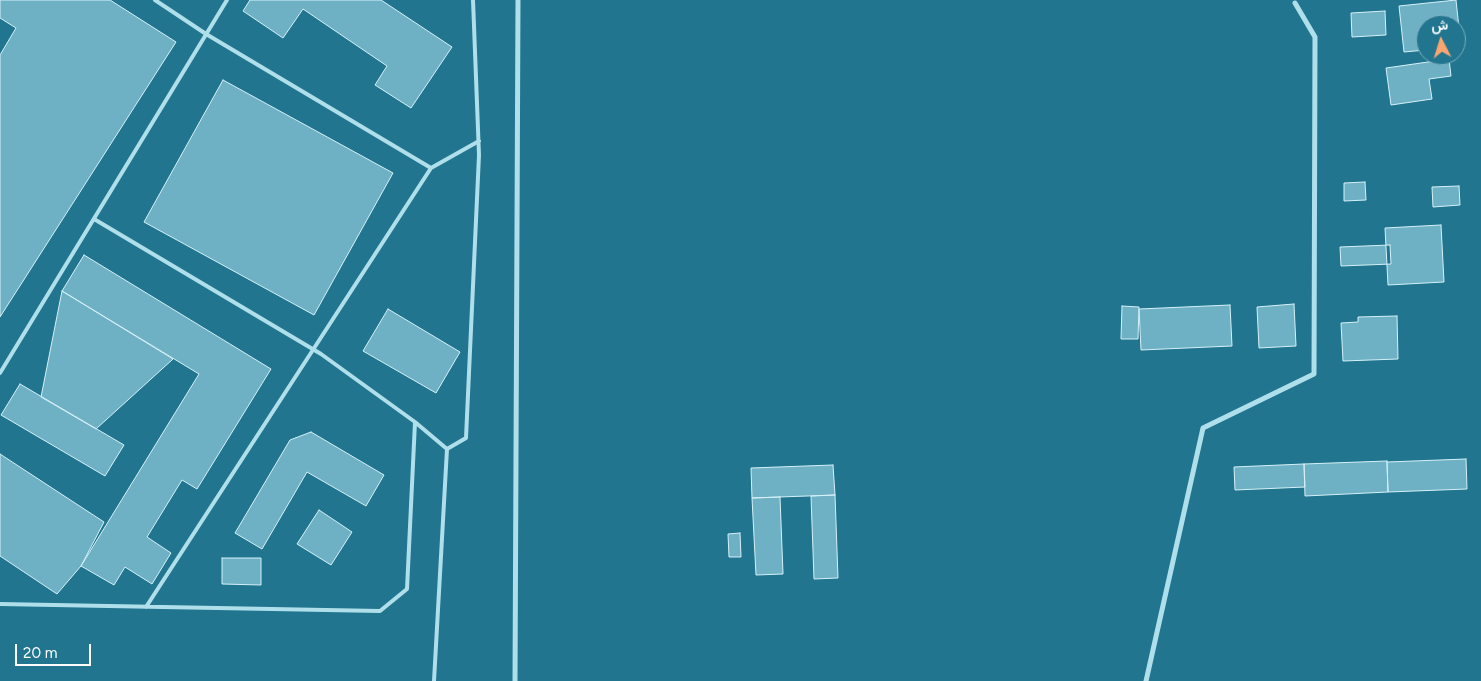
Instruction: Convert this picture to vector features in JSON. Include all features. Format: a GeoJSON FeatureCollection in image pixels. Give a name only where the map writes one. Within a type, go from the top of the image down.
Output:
{"type":"FeatureCollection","features":[{"type":"Feature","properties":{"kind":"street"},"geometry":{"type":"LineString","coordinates":[[516,681],[518,0]]}},
{"type":"Feature","properties":{"kind":"street"},"geometry":{"type":"LineString","coordinates":[[1146,681],[1203,428],[1314,374],[1315,36],[1295,3]]}},
{"type":"Feature","properties":{"kind":"lane"},"geometry":{"type":"LineString","coordinates":[[155,0],[206,34],[431,168]]}},
{"type":"Feature","properties":{"kind":"lane"},"geometry":{"type":"LineString","coordinates":[[0,373],[227,0]]}},
{"type":"Feature","properties":{"kind":"lane"},"geometry":{"type":"LineString","coordinates":[[447,448],[466,438],[479,141],[473,0]]}},
{"type":"Feature","properties":{"kind":"lane"},"geometry":{"type":"LineString","coordinates":[[146,607],[431,168],[479,141]]}},
{"type":"Feature","properties":{"kind":"lane"},"geometry":{"type":"LineString","coordinates":[[94,219],[312,349],[415,422],[447,448]]}},
{"type":"Feature","properties":{"kind":"lane"},"geometry":{"type":"LineString","coordinates":[[0,604],[380,611],[407,590],[415,422]]}},
{"type":"Feature","properties":{"kind":"lane"},"geometry":{"type":"LineString","coordinates":[[434,681],[447,448]]}},
{"type":"Feature","properties":{"kind":"building"},"geometry":{"type":"Polygon","coordinates":[[[0,0],[110,0],[176,42],[0,317],[0,55],[16,28],[0,18],[0,0]]]}},
{"type":"Feature","properties":{"kind":"building"},"geometry":{"type":"Polygon","coordinates":[[[250,0],[381,0],[452,47],[411,108],[375,85],[387,66],[303,9],[283,38],[243,11],[250,0]]]}},
{"type":"Feature","properties":{"kind":"building"},"geometry":{"type":"Polygon","coordinates":[[[1456,0],[1458,15],[1416,15],[1416,51],[1404,52],[1399,6],[1456,0]]]}},
{"type":"Feature","properties":{"kind":"building"},"geometry":{"type":"Polygon","coordinates":[[[1385,11],[1386,35],[1352,37],[1351,13],[1385,11]]]}},
{"type":"Feature","properties":{"kind":"building"},"geometry":{"type":"Polygon","coordinates":[[[1416,64],[1450,65],[1451,76],[1429,79],[1432,99],[1391,105],[1386,68],[1416,64]]]}},
{"type":"Feature","properties":{"kind":"building"},"geometry":{"type":"Polygon","coordinates":[[[223,80],[393,173],[314,315],[144,222],[223,80]]]}},
{"type":"Feature","properties":{"kind":"building"},"geometry":{"type":"Polygon","coordinates":[[[1365,182],[1366,200],[1344,201],[1344,183],[1365,182]]]}},
{"type":"Feature","properties":{"kind":"building"},"geometry":{"type":"Polygon","coordinates":[[[1459,186],[1460,205],[1433,207],[1432,187],[1459,186]]]}},
{"type":"Feature","properties":{"kind":"building"},"geometry":{"type":"Polygon","coordinates":[[[1441,225],[1444,282],[1388,285],[1385,228],[1441,225]]]}},
{"type":"Feature","properties":{"kind":"building"},"geometry":{"type":"Polygon","coordinates":[[[1390,245],[1391,264],[1341,266],[1340,247],[1390,245]]]}},
{"type":"Feature","properties":{"kind":"building"},"geometry":{"type":"Polygon","coordinates":[[[84,255],[271,369],[197,489],[182,480],[147,537],[171,553],[152,584],[125,567],[114,585],[81,566],[199,374],[62,291],[84,255]]]}},
{"type":"Feature","properties":{"kind":"building"},"geometry":{"type":"Polygon","coordinates":[[[62,291],[173,359],[96,429],[41,397],[62,291]]]}},
{"type":"Feature","properties":{"kind":"building"},"geometry":{"type":"Polygon","coordinates":[[[1294,304],[1296,346],[1259,348],[1257,307],[1294,304]]]}},
{"type":"Feature","properties":{"kind":"building"},"geometry":{"type":"Polygon","coordinates":[[[1230,305],[1232,346],[1141,350],[1139,309],[1230,305]]]}},
{"type":"Feature","properties":{"kind":"building"},"geometry":{"type":"Polygon","coordinates":[[[1122,306],[1139,307],[1138,339],[1121,339],[1122,306]]]}},
{"type":"Feature","properties":{"kind":"building"},"geometry":{"type":"Polygon","coordinates":[[[388,309],[460,352],[436,393],[363,351],[388,309]]]}},
{"type":"Feature","properties":{"kind":"building"},"geometry":{"type":"Polygon","coordinates":[[[1397,316],[1398,359],[1343,361],[1341,323],[1358,322],[1358,317],[1397,316]]]}},
{"type":"Feature","properties":{"kind":"building"},"geometry":{"type":"Polygon","coordinates":[[[20,384],[124,445],[105,476],[1,415],[20,384]]]}},
{"type":"Feature","properties":{"kind":"building"},"geometry":{"type":"Polygon","coordinates":[[[311,432],[384,475],[366,506],[307,472],[262,549],[235,533],[290,440],[311,432]]]}},
{"type":"Feature","properties":{"kind":"building"},"geometry":{"type":"Polygon","coordinates":[[[0,454],[104,522],[81,566],[57,594],[0,556],[0,454]]]}},
{"type":"Feature","properties":{"kind":"building"},"geometry":{"type":"Polygon","coordinates":[[[1466,459],[1467,489],[1388,492],[1387,462],[1466,459]]]}},
{"type":"Feature","properties":{"kind":"building"},"geometry":{"type":"Polygon","coordinates":[[[1387,461],[1388,492],[1305,496],[1304,464],[1387,461]]]}},
{"type":"Feature","properties":{"kind":"building"},"geometry":{"type":"Polygon","coordinates":[[[1304,464],[1305,487],[1235,490],[1234,467],[1304,464]]]}},
{"type":"Feature","properties":{"kind":"building"},"geometry":{"type":"Polygon","coordinates":[[[833,465],[835,495],[752,498],[751,468],[833,465]]]}},
{"type":"Feature","properties":{"kind":"building"},"geometry":{"type":"Polygon","coordinates":[[[835,495],[838,578],[814,579],[811,496],[835,495]]]}},
{"type":"Feature","properties":{"kind":"building"},"geometry":{"type":"Polygon","coordinates":[[[780,497],[783,574],[756,575],[752,498],[780,497]]]}},
{"type":"Feature","properties":{"kind":"building"},"geometry":{"type":"Polygon","coordinates":[[[319,510],[352,532],[331,565],[297,544],[319,510]]]}},
{"type":"Feature","properties":{"kind":"building"},"geometry":{"type":"Polygon","coordinates":[[[740,533],[741,557],[729,557],[728,534],[740,533]]]}},
{"type":"Feature","properties":{"kind":"building"},"geometry":{"type":"Polygon","coordinates":[[[222,558],[261,558],[261,585],[222,584],[222,558]]]}}]}
